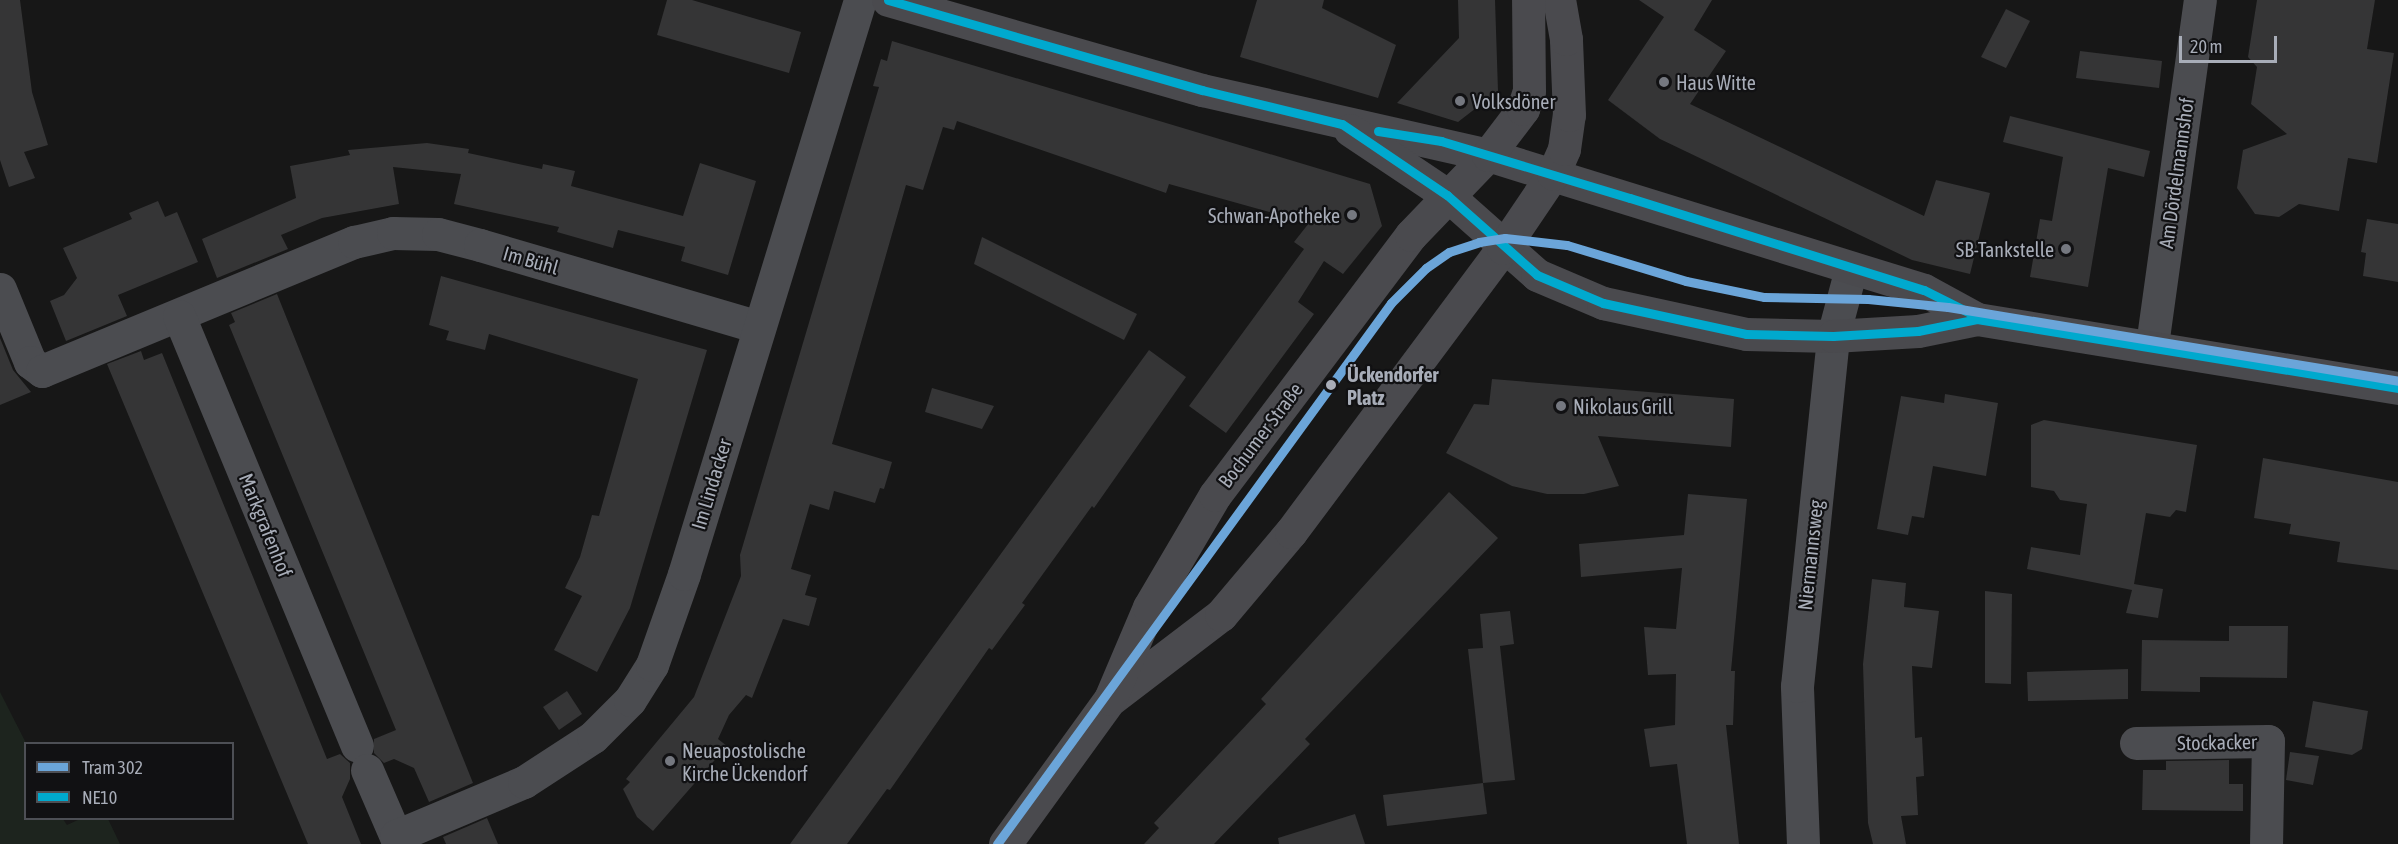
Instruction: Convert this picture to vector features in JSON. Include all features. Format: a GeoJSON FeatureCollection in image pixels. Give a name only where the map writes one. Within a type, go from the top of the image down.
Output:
{"type":"FeatureCollection","features":[{"type":"Feature","properties":{"kind":"main road"},"geometry":{"type":"LineString","coordinates":[[888,0],[1202,90],[1342,124],[1441,141],[1924,290],[1977,319]]}},
{"type":"Feature","properties":{"kind":"main road","name":"Bochumer Straße"},"geometry":{"type":"LineString","coordinates":[[1005,844],[1110,699],[1149,607],[1215,495],[1411,235],[1447,195],[1488,155],[1523,109],[1529,91],[1528,0]]}},
{"type":"Feature","properties":{"kind":"main road"},"geometry":{"type":"LineString","coordinates":[[1503,249],[1553,174],[1564,148],[1569,115],[1566,39],[1559,0]]}},
{"type":"Feature","properties":{"kind":"main road"},"geometry":{"type":"LineString","coordinates":[[1342,124],[1447,195],[1503,249],[1537,275],[1603,303],[1746,334],[1833,336],[1918,331],[1977,319],[2152,345],[2398,388]]}},
{"type":"Feature","properties":{"kind":"main road","name":"Bochumer Straße"},"geometry":{"type":"LineString","coordinates":[[1110,699],[1221,615],[1328,486],[1503,249]]}},
{"type":"Feature","properties":{"kind":"street","name":"Im Lindacker"},"geometry":{"type":"LineString","coordinates":[[397,840],[524,782],[593,737],[630,700],[658,653],[860,0]]}},
{"type":"Feature","properties":{"kind":"street","name":"Am Dördelmannshof"},"geometry":{"type":"LineString","coordinates":[[2152,345],[2200,0]]}},
{"type":"Feature","properties":{"kind":"street","name":"Im Bühl"},"geometry":{"type":"LineString","coordinates":[[179,316],[354,242],[393,233],[438,234],[758,327]]}},
{"type":"Feature","properties":{"kind":"street","name":"Niermannsweg"},"geometry":{"type":"LineString","coordinates":[[1803,844],[1797,686],[1833,336],[1851,269]]}},
{"type":"Feature","properties":{"kind":"street"},"geometry":{"type":"LineString","coordinates":[[0,289],[30,362],[42,371],[179,316]]}},
{"type":"Feature","properties":{"kind":"street","name":"Markgrafenhof"},"geometry":{"type":"LineString","coordinates":[[179,316],[397,840]]}},
{"type":"Feature","properties":{"kind":"street","name":"Stockacker"},"geometry":{"type":"LineString","coordinates":[[2136,743],[2268,741],[2266,844]]}},
{"type":"Feature","properties":{"kind":"shaded area"},"geometry":{"type":"Polygon","coordinates":[[[0,692],[25,742],[24,820],[64,820],[67,825],[78,820],[108,820],[120,844],[0,844],[0,692]]]}},
{"type":"Feature","properties":{"kind":"building"},"geometry":{"type":"Polygon","coordinates":[[[0,0],[20,0],[32,92],[48,145],[24,152],[35,178],[9,187],[0,160],[0,0]]]}},
{"type":"Feature","properties":{"kind":"building"},"geometry":{"type":"Polygon","coordinates":[[[667,0],[692,0],[801,32],[789,73],[657,35],[667,0]]]}},
{"type":"Feature","properties":{"kind":"building"},"geometry":{"type":"Polygon","coordinates":[[[1257,0],[1324,0],[1322,8],[1396,45],[1378,98],[1240,57],[1257,0]]]}},
{"type":"Feature","properties":{"kind":"building"},"geometry":{"type":"Polygon","coordinates":[[[1458,0],[1495,0],[1498,91],[1458,122],[1397,103],[1459,38],[1458,0]]]}},
{"type":"Feature","properties":{"kind":"building"},"geometry":{"type":"Polygon","coordinates":[[[1639,0],[1712,0],[1694,30],[1726,51],[1690,104],[1924,216],[1936,180],[1990,193],[1970,274],[1912,260],[1660,139],[1608,100],[1664,17],[1639,0]]]}},
{"type":"Feature","properties":{"kind":"building"},"geometry":{"type":"Polygon","coordinates":[[[2257,0],[2375,0],[2367,49],[2394,53],[2377,163],[2348,158],[2339,211],[2299,204],[2279,217],[2255,214],[2237,188],[2243,150],[2287,134],[2251,104],[2257,67],[2248,57],[2257,0]]]}},
{"type":"Feature","properties":{"kind":"building"},"geometry":{"type":"Polygon","coordinates":[[[2006,9],[2030,21],[2006,68],[1981,57],[2006,9]]]}},
{"type":"Feature","properties":{"kind":"building"},"geometry":{"type":"Polygon","coordinates":[[[892,41],[1370,184],[1382,226],[1343,274],[1324,261],[1298,302],[1314,314],[1226,433],[1189,406],[1304,249],[1294,242],[1309,223],[1169,184],[1166,193],[957,121],[954,130],[943,127],[923,190],[906,185],[832,444],[892,462],[884,489],[880,488],[875,503],[834,491],[829,510],[810,504],[791,569],[811,575],[805,595],[817,598],[809,626],[783,619],[752,698],[746,695],[729,715],[718,739],[727,746],[653,831],[637,817],[623,789],[630,782],[626,779],[694,697],[741,576],[740,555],[879,87],[873,86],[881,59],[887,61],[892,41]]]}},
{"type":"Feature","properties":{"kind":"building"},"geometry":{"type":"Polygon","coordinates":[[[2080,51],[2162,61],[2159,88],[2076,78],[2080,51]]]}},
{"type":"Feature","properties":{"kind":"building"},"geometry":{"type":"Polygon","coordinates":[[[2010,116],[2150,151],[2144,177],[2108,168],[2088,287],[2030,277],[2040,219],[2052,221],[2063,157],[2003,142],[2010,116]]]}},
{"type":"Feature","properties":{"kind":"building"},"geometry":{"type":"Polygon","coordinates":[[[427,143],[469,149],[468,153],[542,169],[543,164],[575,171],[571,186],[683,216],[700,163],[756,181],[728,275],[681,261],[685,247],[618,230],[613,248],[557,232],[559,227],[454,204],[461,174],[393,167],[399,204],[322,218],[281,235],[288,249],[217,278],[202,239],[296,198],[290,166],[350,155],[348,150],[427,143]]]}},
{"type":"Feature","properties":{"kind":"building"},"geometry":{"type":"Polygon","coordinates":[[[158,201],[165,217],[177,212],[198,262],[118,295],[127,316],[66,341],[50,301],[64,295],[77,278],[63,248],[132,219],[129,213],[158,201]]]}},
{"type":"Feature","properties":{"kind":"building"},"geometry":{"type":"Polygon","coordinates":[[[2367,219],[2398,224],[2398,282],[2363,276],[2366,253],[2361,252],[2367,219]]]}},
{"type":"Feature","properties":{"kind":"building"},"geometry":{"type":"Polygon","coordinates":[[[982,237],[1137,314],[1124,340],[974,264],[982,237]]]}},
{"type":"Feature","properties":{"kind":"building"},"geometry":{"type":"Polygon","coordinates":[[[441,276],[707,350],[630,608],[597,672],[554,650],[582,596],[565,588],[580,557],[592,515],[599,516],[638,379],[489,334],[485,350],[446,340],[449,331],[429,325],[441,276]]]}},
{"type":"Feature","properties":{"kind":"building"},"geometry":{"type":"Polygon","coordinates":[[[277,294],[473,783],[429,802],[414,768],[394,759],[384,763],[374,753],[374,739],[396,730],[229,325],[235,322],[231,313],[277,294]]]}},
{"type":"Feature","properties":{"kind":"building"},"geometry":{"type":"Polygon","coordinates":[[[0,338],[13,370],[31,392],[0,405],[0,338]]]}},
{"type":"Feature","properties":{"kind":"building"},"geometry":{"type":"Polygon","coordinates":[[[1149,350],[1186,377],[1094,508],[1092,506],[1022,603],[1025,605],[992,650],[989,648],[890,790],[887,789],[847,844],[790,844],[1149,350]]]}},
{"type":"Feature","properties":{"kind":"building"},"geometry":{"type":"Polygon","coordinates":[[[141,351],[144,360],[162,353],[327,759],[340,754],[350,763],[350,779],[342,797],[361,844],[308,844],[107,364],[141,351]]]}},
{"type":"Feature","properties":{"kind":"building"},"geometry":{"type":"Polygon","coordinates":[[[1492,379],[1734,399],[1731,447],[1598,436],[1619,486],[1584,494],[1547,494],[1512,486],[1446,453],[1474,404],[1489,405],[1492,379]]]}},
{"type":"Feature","properties":{"kind":"building"},"geometry":{"type":"Polygon","coordinates":[[[932,388],[994,406],[982,429],[925,412],[932,388]]]}},
{"type":"Feature","properties":{"kind":"building"},"geometry":{"type":"Polygon","coordinates":[[[1945,394],[1998,403],[1986,476],[1933,466],[1924,518],[1912,516],[1908,535],[1877,529],[1901,396],[1944,403],[1945,394]]]}},
{"type":"Feature","properties":{"kind":"building"},"geometry":{"type":"Polygon","coordinates":[[[2044,420],[2197,445],[2186,512],[2176,510],[2170,517],[2146,513],[2134,584],[2163,589],[2158,618],[2126,613],[2132,590],[2027,569],[2031,547],[2080,555],[2087,504],[2060,500],[2054,491],[2031,487],[2031,425],[2044,420]]]}},
{"type":"Feature","properties":{"kind":"building"},"geometry":{"type":"Polygon","coordinates":[[[2263,458],[2398,482],[2398,570],[2337,562],[2340,542],[2289,534],[2291,524],[2254,518],[2263,458]]]}},
{"type":"Feature","properties":{"kind":"building"},"geometry":{"type":"Polygon","coordinates":[[[1449,492],[1498,538],[1305,739],[1310,744],[1214,844],[1144,844],[1159,828],[1154,823],[1266,704],[1261,699],[1449,492]]]}},
{"type":"Feature","properties":{"kind":"building"},"geometry":{"type":"Polygon","coordinates":[[[1688,494],[1747,499],[1731,671],[1735,671],[1733,725],[1726,725],[1739,844],[1687,844],[1677,764],[1650,767],[1644,729],[1675,725],[1676,674],[1648,675],[1644,627],[1676,629],[1682,568],[1581,577],[1579,544],[1684,535],[1688,494]]]}},
{"type":"Feature","properties":{"kind":"building"},"geometry":{"type":"Polygon","coordinates":[[[1872,579],[1906,583],[1904,607],[1939,611],[1932,668],[1912,666],[1915,738],[1922,737],[1924,776],[1916,777],[1918,815],[1901,816],[1906,844],[1873,844],[1868,823],[1863,664],[1872,579]]]}},
{"type":"Feature","properties":{"kind":"building"},"geometry":{"type":"Polygon","coordinates":[[[1985,591],[2012,594],[2011,684],[1985,683],[1985,591]]]}},
{"type":"Feature","properties":{"kind":"building"},"geometry":{"type":"Polygon","coordinates":[[[1510,611],[1514,644],[1500,646],[1515,780],[1483,783],[1468,649],[1483,648],[1480,614],[1510,611]]]}},
{"type":"Feature","properties":{"kind":"building"},"geometry":{"type":"Polygon","coordinates":[[[2229,626],[2288,626],[2287,678],[2200,677],[2200,692],[2141,691],[2142,640],[2229,641],[2229,626]]]}},
{"type":"Feature","properties":{"kind":"building"},"geometry":{"type":"Polygon","coordinates":[[[2128,669],[2128,699],[2028,701],[2027,672],[2128,669]]]}},
{"type":"Feature","properties":{"kind":"building"},"geometry":{"type":"Polygon","coordinates":[[[567,691],[582,714],[559,730],[543,707],[567,691]]]}},
{"type":"Feature","properties":{"kind":"building"},"geometry":{"type":"Polygon","coordinates":[[[2313,701],[2368,711],[2362,749],[2352,755],[2305,747],[2313,701]]]}},
{"type":"Feature","properties":{"kind":"building"},"geometry":{"type":"Polygon","coordinates":[[[2290,752],[2319,756],[2313,785],[2286,780],[2290,752]]]}},
{"type":"Feature","properties":{"kind":"building"},"geometry":{"type":"Polygon","coordinates":[[[2229,760],[2229,784],[2243,784],[2243,811],[2142,810],[2143,770],[2166,770],[2166,761],[2229,760]]]}},
{"type":"Feature","properties":{"kind":"building"},"geometry":{"type":"Polygon","coordinates":[[[1483,783],[1487,814],[1387,826],[1383,795],[1483,783]]]}},
{"type":"Feature","properties":{"kind":"building"},"geometry":{"type":"Polygon","coordinates":[[[1355,814],[1365,844],[1279,844],[1278,838],[1355,814]]]}},
{"type":"Feature","properties":{"kind":"building"},"geometry":{"type":"Polygon","coordinates":[[[487,818],[498,844],[446,844],[443,837],[487,818]]]}},
{"type":"Feature","properties":{"kind":"tram line","name":"302"},"geometry":{"type":"LineString","coordinates":[[997,844],[1391,303],[1426,268],[1449,252],[1479,242],[1505,238],[1567,245],[1686,281],[1764,297],[1868,299],[1948,307],[2398,381]]}},
{"type":"Feature","properties":{"kind":"transit line","name":"NE10"},"geometry":{"type":"LineString","coordinates":[[888,0],[1202,90],[1342,124],[1447,195],[1537,275],[1603,303],[1746,334],[1833,336],[1918,331],[1977,319],[2398,388]]}},
{"type":"Feature","properties":{"kind":"transit line","name":"NE10"},"geometry":{"type":"LineString","coordinates":[[1378,131],[1441,141],[1630,198],[1924,290],[1984,320]]}},
{"type":"Feature","properties":{"kind":"place","name":"Haus Witte"},"geometry":{"type":"Point","coordinates":[1664,82]}},
{"type":"Feature","properties":{"kind":"place","name":"Volksdöner"},"geometry":{"type":"Point","coordinates":[1460,101]}},
{"type":"Feature","properties":{"kind":"place","name":"Schwan-Apotheke"},"geometry":{"type":"Point","coordinates":[1352,215]}},
{"type":"Feature","properties":{"kind":"place","name":"SB-Tankstelle"},"geometry":{"type":"Point","coordinates":[2066,249]}},
{"type":"Feature","properties":{"kind":"place","name":"Ückendorfer Platz"},"geometry":{"type":"Point","coordinates":[1331,385]}},
{"type":"Feature","properties":{"kind":"place","name":"Nikolaus Grill"},"geometry":{"type":"Point","coordinates":[1561,406]}},
{"type":"Feature","properties":{"kind":"place","name":"Neuapostolische Kirche Ückendorf"},"geometry":{"type":"Point","coordinates":[670,761]}}]}
